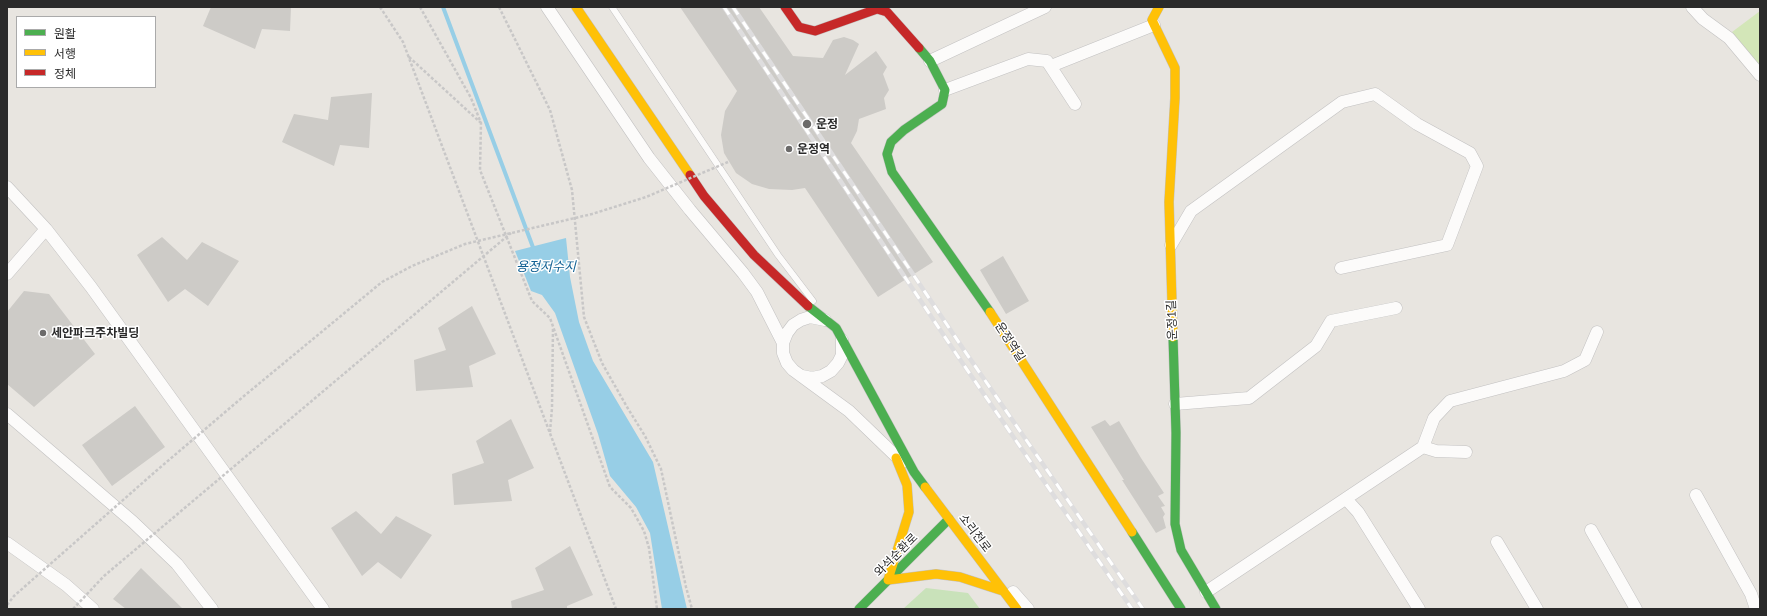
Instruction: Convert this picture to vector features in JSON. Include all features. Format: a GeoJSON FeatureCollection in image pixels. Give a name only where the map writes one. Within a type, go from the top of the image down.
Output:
{"type":"FeatureCollection","features":[{"type":"Feature","properties":{"kind":"street"},"geometry":{"type":"LineString","coordinates":[[547,7],[650,158],[757,292],[783,343]]}},
{"type":"Feature","properties":{"kind":"street"},"geometry":{"type":"LineString","coordinates":[[576,7],[704,196],[754,255],[797,297],[836,328],[841,336],[843,345],[842,355],[838,363],[831,371],[822,376],[812,378],[802,376]]}},
{"type":"Feature","properties":{"kind":"street"},"geometry":{"type":"LineString","coordinates":[[785,7],[799,27],[815,31],[877,9],[887,12],[930,61],[945,90],[1028,59],[1047,61],[1052,66],[1074,104]]}},
{"type":"Feature","properties":{"kind":"street"},"geometry":{"type":"LineString","coordinates":[[930,61],[1045,7]]}},
{"type":"Feature","properties":{"kind":"street"},"geometry":{"type":"LineString","coordinates":[[1052,66],[1154,25],[1152,20],[1159,7]]}},
{"type":"Feature","properties":{"kind":"street"},"geometry":{"type":"LineString","coordinates":[[1692,7],[1703,19],[1729,38],[1760,75]]}},
{"type":"Feature","properties":{"kind":"street","name":"운정1길"},"geometry":{"type":"LineString","coordinates":[[1154,25],[1175,68],[1175,98],[1168,202],[1175,404],[1174,524],[1181,550],[1216,609]]}},
{"type":"Feature","properties":{"kind":"street","name":"운정역길"},"geometry":{"type":"LineString","coordinates":[[945,90],[942,104],[904,130],[891,142],[887,154],[892,172],[1005,333],[1181,609]]}},
{"type":"Feature","properties":{"kind":"street"},"geometry":{"type":"LineString","coordinates":[[1170,246],[1191,212],[1342,102],[1375,94],[1417,124],[1470,153],[1476,166],[1447,245],[1341,268]]}},
{"type":"Feature","properties":{"kind":"street"},"geometry":{"type":"LineString","coordinates":[[7,187],[46,229],[91,287],[323,609]]}},
{"type":"Feature","properties":{"kind":"street"},"geometry":{"type":"LineString","coordinates":[[7,274],[46,229]]}},
{"type":"Feature","properties":{"kind":"street"},"geometry":{"type":"LineString","coordinates":[[1175,404],[1249,398],[1316,346],[1331,321],[1396,308]]}},
{"type":"Feature","properties":{"kind":"street"},"geometry":{"type":"LineString","coordinates":[[828,322],[820,318],[810,317],[793,325],[787,333],[783,343],[783,353],[787,363],[793,370],[849,411],[896,457],[914,472]]}},
{"type":"Feature","properties":{"kind":"street"},"geometry":{"type":"LineString","coordinates":[[1206,592],[1423,447],[1434,418],[1450,401],[1564,371],[1585,360],[1597,332]]}},
{"type":"Feature","properties":{"kind":"street","name":"소리천로"},"geometry":{"type":"LineString","coordinates":[[841,336],[914,472],[1017,609]]}},
{"type":"Feature","properties":{"kind":"street"},"geometry":{"type":"LineString","coordinates":[[7,414],[132,522],[177,564],[212,609]]}},
{"type":"Feature","properties":{"kind":"street"},"geometry":{"type":"LineString","coordinates":[[1423,447],[1436,451],[1466,452]]}},
{"type":"Feature","properties":{"kind":"street"},"geometry":{"type":"LineString","coordinates":[[896,457],[906,485],[909,512],[888,580],[936,574],[960,577],[1003,591]]}},
{"type":"Feature","properties":{"kind":"street"},"geometry":{"type":"LineString","coordinates":[[1696,495],[1751,594],[1756,609]]}},
{"type":"Feature","properties":{"kind":"street"},"geometry":{"type":"LineString","coordinates":[[1346,499],[1358,512],[1419,609]]}},
{"type":"Feature","properties":{"kind":"street","name":"와석순환로"},"geometry":{"type":"LineString","coordinates":[[859,609],[949,519]]}},
{"type":"Feature","properties":{"kind":"street"},"geometry":{"type":"LineString","coordinates":[[1591,530],[1636,609]]}},
{"type":"Feature","properties":{"kind":"street"},"geometry":{"type":"LineString","coordinates":[[1497,542],[1537,609]]}},
{"type":"Feature","properties":{"kind":"street"},"geometry":{"type":"LineString","coordinates":[[7,543],[66,585],[93,609]]}},
{"type":"Feature","properties":{"kind":"street"},"geometry":{"type":"LineString","coordinates":[[972,549],[1028,609]]}},
{"type":"Feature","properties":{"kind":"lane"},"geometry":{"type":"LineString","coordinates":[[612,7],[778,255],[828,322]]}},
{"type":"Feature","properties":{"kind":"path"},"geometry":{"type":"LineString","coordinates":[[380,7],[403,42],[616,609]]}},
{"type":"Feature","properties":{"kind":"path"},"geometry":{"type":"LineString","coordinates":[[420,7],[472,98],[481,123],[480,170],[532,301],[550,318],[610,487],[631,508],[644,531],[649,548],[657,609]]}},
{"type":"Feature","properties":{"kind":"path"},"geometry":{"type":"LineString","coordinates":[[499,7],[550,110],[572,190],[584,317],[602,363],[645,436],[661,469],[692,609]]}},
{"type":"Feature","properties":{"kind":"path"},"geometry":{"type":"LineString","coordinates":[[408,56],[481,123]]}},
{"type":"Feature","properties":{"kind":"path"},"geometry":{"type":"LineString","coordinates":[[7,605],[14,596],[162,466],[382,282],[412,266],[465,244],[592,214],[646,197],[728,162]]}},
{"type":"Feature","properties":{"kind":"path"},"geometry":{"type":"LineString","coordinates":[[73,609],[104,576],[512,233]]}},
{"type":"Feature","properties":{"kind":"path"},"geometry":{"type":"LineString","coordinates":[[550,433],[552,408],[552,325]]}},
{"type":"Feature","properties":{"kind":"green space"},"geometry":{"type":"Polygon","coordinates":[[[1760,11],[1760,67],[1732,32],[1760,11]]]}},
{"type":"Feature","properties":{"kind":"green space"},"geometry":{"type":"Polygon","coordinates":[[[926,588],[968,593],[980,609],[903,609],[926,588]]]}},
{"type":"Feature","properties":{"kind":"water","name":"용정저수지"},"geometry":{"type":"Polygon","coordinates":[[[566,238],[570,277],[579,322],[593,361],[653,462],[687,609],[662,609],[650,533],[636,507],[610,476],[598,434],[555,313],[542,295],[531,291],[515,251],[566,238]]]}},
{"type":"Feature","properties":{"kind":"building"},"geometry":{"type":"Polygon","coordinates":[[[211,7],[291,7],[290,31],[262,29],[255,49],[203,26],[211,7]]]}},
{"type":"Feature","properties":{"kind":"building","name":"운정역"},"geometry":{"type":"Polygon","coordinates":[[[680,7],[759,7],[793,56],[823,58],[833,40],[844,37],[853,40],[859,44],[845,75],[876,51],[887,67],[883,74],[889,90],[884,98],[886,109],[859,119],[857,131],[851,143],[933,262],[878,297],[805,188],[792,190],[769,189],[752,184],[736,173],[724,153],[721,135],[725,111],[737,91],[680,7]]]}},
{"type":"Feature","properties":{"kind":"building"},"geometry":{"type":"Polygon","coordinates":[[[372,93],[369,148],[340,145],[334,166],[282,142],[294,114],[328,120],[331,97],[372,93]]]}},
{"type":"Feature","properties":{"kind":"building"},"geometry":{"type":"Polygon","coordinates":[[[162,237],[187,260],[202,242],[239,261],[208,306],[185,289],[168,302],[137,255],[162,237]]]}},
{"type":"Feature","properties":{"kind":"building"},"geometry":{"type":"Polygon","coordinates":[[[1003,256],[1029,301],[1006,314],[980,270],[1003,256]]]}},
{"type":"Feature","properties":{"kind":"building","name":"세안파크주차빌딩"},"geometry":{"type":"Polygon","coordinates":[[[24,291],[49,294],[95,354],[34,407],[7,384],[7,312],[24,291]]]}},
{"type":"Feature","properties":{"kind":"building"},"geometry":{"type":"Polygon","coordinates":[[[472,306],[496,354],[469,366],[473,387],[416,391],[414,360],[446,350],[438,328],[472,306]]]}},
{"type":"Feature","properties":{"kind":"building"},"geometry":{"type":"Polygon","coordinates":[[[135,406],[165,447],[112,486],[82,445],[135,406]]]}},
{"type":"Feature","properties":{"kind":"building"},"geometry":{"type":"Polygon","coordinates":[[[511,419],[534,468],[508,480],[512,501],[454,505],[452,474],[484,463],[476,441],[511,419]]]}},
{"type":"Feature","properties":{"kind":"building"},"geometry":{"type":"Polygon","coordinates":[[[1105,420],[1110,426],[1119,421],[1164,493],[1158,496],[1165,506],[1161,507],[1165,514],[1163,517],[1166,528],[1156,533],[1122,480],[1124,480],[1091,427],[1105,420]]]}},
{"type":"Feature","properties":{"kind":"building"},"geometry":{"type":"Polygon","coordinates":[[[356,511],[381,534],[396,516],[432,535],[401,579],[378,562],[362,576],[331,528],[356,511]]]}},
{"type":"Feature","properties":{"kind":"building"},"geometry":{"type":"Polygon","coordinates":[[[570,546],[593,595],[567,606],[567,609],[512,609],[511,601],[544,590],[535,568],[570,546]]]}},
{"type":"Feature","properties":{"kind":"building"},"geometry":{"type":"Polygon","coordinates":[[[141,568],[183,609],[126,609],[113,599],[141,568]]]}},
{"type":"Feature","properties":{"kind":"waterway"},"geometry":{"type":"LineString","coordinates":[[443,7],[534,250]]}},
{"type":"Feature","properties":{"kind":"railway"},"geometry":{"type":"LineString","coordinates":[[724,7],[959,358],[1132,609]]}},
{"type":"Feature","properties":{"kind":"railway"},"geometry":{"type":"LineString","coordinates":[[733,7],[964,350],[1143,609]]}},
{"type":"Feature","properties":{"kind":"traffic: fast"},"geometry":{"type":"LineString","coordinates":[[919,48],[930,61],[945,90],[942,104],[904,130],[891,142],[887,154],[892,172],[990,312]]}},
{"type":"Feature","properties":{"kind":"traffic: fast"},"geometry":{"type":"LineString","coordinates":[[808,306],[836,328],[914,472],[925,487]]}},
{"type":"Feature","properties":{"kind":"traffic: fast"},"geometry":{"type":"LineString","coordinates":[[1173,337],[1176,433],[1175,524],[1181,550],[1216,609]]}},
{"type":"Feature","properties":{"kind":"traffic: fast"},"geometry":{"type":"LineString","coordinates":[[859,609],[949,519]]}},
{"type":"Feature","properties":{"kind":"traffic: fast"},"geometry":{"type":"LineString","coordinates":[[1132,532],[1181,609]]}},
{"type":"Feature","properties":{"kind":"traffic: slow"},"geometry":{"type":"LineString","coordinates":[[576,7],[690,175]]}},
{"type":"Feature","properties":{"kind":"traffic: slow"},"geometry":{"type":"LineString","coordinates":[[1159,7],[1152,20],[1175,68],[1175,98],[1169,202],[1173,337]]}},
{"type":"Feature","properties":{"kind":"traffic: slow"},"geometry":{"type":"LineString","coordinates":[[990,312],[1132,532]]}},
{"type":"Feature","properties":{"kind":"traffic: slow"},"geometry":{"type":"LineString","coordinates":[[888,580],[909,512],[907,485],[896,458]]}},
{"type":"Feature","properties":{"kind":"traffic: slow"},"geometry":{"type":"LineString","coordinates":[[925,487],[1017,609]]}},
{"type":"Feature","properties":{"kind":"traffic: slow"},"geometry":{"type":"LineString","coordinates":[[888,580],[936,574],[960,577],[1003,591]]}},
{"type":"Feature","properties":{"kind":"traffic: jam"},"geometry":{"type":"LineString","coordinates":[[785,7],[799,27],[815,31],[877,9],[887,12],[919,48]]}},
{"type":"Feature","properties":{"kind":"traffic: jam"},"geometry":{"type":"LineString","coordinates":[[690,175],[704,196],[754,255],[808,306]]}},
{"type":"Feature","properties":{"kind":"place","name":"운정"},"geometry":{"type":"Point","coordinates":[807,124]}},
{"type":"Feature","properties":{"kind":"place","name":"운정역"},"geometry":{"type":"Point","coordinates":[789,149]}},
{"type":"Feature","properties":{"kind":"place","name":"세안파크주차빌딩"},"geometry":{"type":"Point","coordinates":[43,333]}}]}
